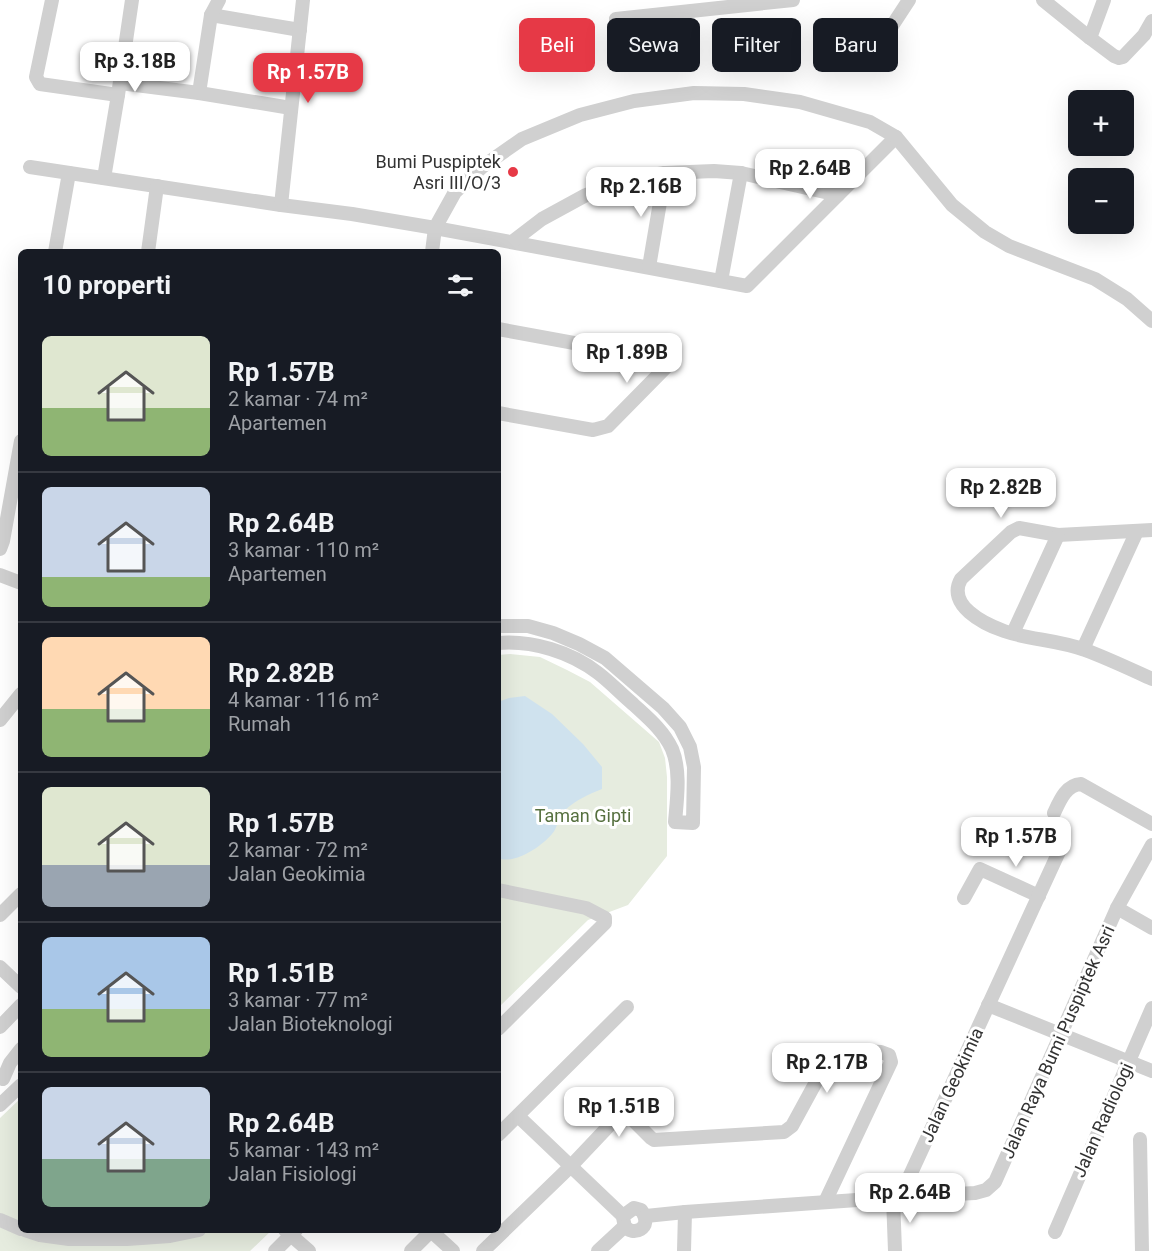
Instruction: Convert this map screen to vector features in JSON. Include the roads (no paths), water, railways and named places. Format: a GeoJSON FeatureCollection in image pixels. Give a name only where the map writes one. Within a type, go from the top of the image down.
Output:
{"type":"FeatureCollection","features":[{"type":"Feature","properties":{"kind":"street"},"geometry":{"type":"LineString","coordinates":[[52,0],[36,77],[40,84],[199,93],[291,108]]}},
{"type":"Feature","properties":{"kind":"street"},"geometry":{"type":"LineString","coordinates":[[104,178],[132,0]]}},
{"type":"Feature","properties":{"kind":"street"},"geometry":{"type":"LineString","coordinates":[[199,93],[211,15],[219,0]]}},
{"type":"Feature","properties":{"kind":"street"},"geometry":{"type":"LineString","coordinates":[[281,205],[303,0]]}},
{"type":"Feature","properties":{"kind":"street"},"geometry":{"type":"LineString","coordinates":[[625,18],[793,0]]}},
{"type":"Feature","properties":{"kind":"street"},"geometry":{"type":"LineString","coordinates":[[897,18],[909,0]]}},
{"type":"Feature","properties":{"kind":"street"},"geometry":{"type":"LineString","coordinates":[[1044,0],[1090,38],[1119,58],[1123,57],[1144,34],[1152,21]]}},
{"type":"Feature","properties":{"kind":"street"},"geometry":{"type":"LineString","coordinates":[[1090,38],[1104,0]]}},
{"type":"Feature","properties":{"kind":"street"},"geometry":{"type":"LineString","coordinates":[[211,15],[300,30]]}},
{"type":"Feature","properties":{"kind":"street"},"geometry":{"type":"LineString","coordinates":[[432,249],[435,228],[455,192],[482,167],[522,139],[580,115],[634,101],[694,93],[744,94],[801,102],[870,122],[896,137],[952,205],[985,232],[1009,246],[1095,279],[1127,299],[1152,321]]}},
{"type":"Feature","properties":{"kind":"street"},"geometry":{"type":"LineString","coordinates":[[30,167],[352,214],[747,286],[896,137]]}},
{"type":"Feature","properties":{"kind":"street"},"geometry":{"type":"LineString","coordinates":[[512,242],[542,219],[586,195],[631,178],[665,173],[714,171],[741,173],[838,195]]}},
{"type":"Feature","properties":{"kind":"street"},"geometry":{"type":"LineString","coordinates":[[56,249],[69,173]]}},
{"type":"Feature","properties":{"kind":"street"},"geometry":{"type":"LineString","coordinates":[[649,267],[665,173]]}},
{"type":"Feature","properties":{"kind":"street"},"geometry":{"type":"LineString","coordinates":[[721,281],[741,173]]}},
{"type":"Feature","properties":{"kind":"street"},"geometry":{"type":"LineString","coordinates":[[148,249],[158,186]]}},
{"type":"Feature","properties":{"kind":"street"},"geometry":{"type":"LineString","coordinates":[[501,330],[672,361],[608,426],[603,428],[593,430],[501,414]]}},
{"type":"Feature","properties":{"kind":"street"},"geometry":{"type":"LineString","coordinates":[[0,549],[18,458]]}},
{"type":"Feature","properties":{"kind":"street"},"geometry":{"type":"LineString","coordinates":[[1152,530],[1058,535],[1019,528],[1011,532],[957,585],[958,596],[963,607],[987,623],[1004,631],[1083,649],[1152,678]]}},
{"type":"Feature","properties":{"kind":"street"},"geometry":{"type":"LineString","coordinates":[[1083,649],[1137,531]]}},
{"type":"Feature","properties":{"kind":"street"},"geometry":{"type":"LineString","coordinates":[[1013,633],[1058,535]]}},
{"type":"Feature","properties":{"kind":"street"},"geometry":{"type":"LineString","coordinates":[[0,575],[18,582]]}},
{"type":"Feature","properties":{"kind":"street"},"geometry":{"type":"LineString","coordinates":[[501,626],[528,626],[579,644],[605,658],[663,708],[680,727],[690,747],[694,767],[693,823],[675,823],[677,768],[673,751],[665,735],[651,720],[597,672],[574,658],[524,643],[501,643]]}},
{"type":"Feature","properties":{"kind":"street"},"geometry":{"type":"LineString","coordinates":[[0,720],[18,698]]}},
{"type":"Feature","properties":{"kind":"street"},"geometry":{"type":"LineString","coordinates":[[1054,813],[1060,799],[1069,788],[1082,784],[1152,824]]}},
{"type":"Feature","properties":{"kind":"street","name":"Jalan Geokimia"},"geometry":{"type":"LineString","coordinates":[[896,1197],[1063,843]]}},
{"type":"Feature","properties":{"kind":"street","name":"Jalan Raya Bumi Puspiptek Asri"},"geometry":{"type":"LineString","coordinates":[[624,1221],[634,1208],[641,1210],[646,1216],[975,1193],[986,1190],[995,1182],[1117,908],[1152,845]]}},
{"type":"Feature","properties":{"kind":"street"},"geometry":{"type":"LineString","coordinates":[[964,898],[980,869],[1039,896]]}},
{"type":"Feature","properties":{"kind":"street"},"geometry":{"type":"LineString","coordinates":[[501,891],[586,908],[605,918],[605,923],[501,1026]]}},
{"type":"Feature","properties":{"kind":"street"},"geometry":{"type":"LineString","coordinates":[[0,915],[18,897]]}},
{"type":"Feature","properties":{"kind":"street"},"geometry":{"type":"LineString","coordinates":[[1117,908],[1152,928]]}},
{"type":"Feature","properties":{"kind":"street"},"geometry":{"type":"LineString","coordinates":[[0,967],[18,984]]}},
{"type":"Feature","properties":{"kind":"street","name":"Jalan Geokimia"},"geometry":{"type":"LineString","coordinates":[[988,1005],[1152,1071]]}},
{"type":"Feature","properties":{"kind":"street"},"geometry":{"type":"LineString","coordinates":[[501,1133],[627,1007]]}},
{"type":"Feature","properties":{"kind":"street"},"geometry":{"type":"LineString","coordinates":[[0,1026],[18,1008]]}},
{"type":"Feature","properties":{"kind":"street","name":"Jalan Radiologi"},"geometry":{"type":"LineString","coordinates":[[1054,1232],[1152,1008]]}},
{"type":"Feature","properties":{"kind":"street"},"geometry":{"type":"LineString","coordinates":[[483,1251],[570,1167],[621,1113],[626,1113],[654,1140],[784,1132],[792,1126],[830,1059],[846,1052],[881,1052],[889,1055],[891,1062],[825,1202]]}},
{"type":"Feature","properties":{"kind":"street"},"geometry":{"type":"LineString","coordinates":[[1,1081],[18,1053]]}},
{"type":"Feature","properties":{"kind":"street"},"geometry":{"type":"LineString","coordinates":[[1,1081],[18,1065]]}},
{"type":"Feature","properties":{"kind":"street"},"geometry":{"type":"LineString","coordinates":[[0,1105],[18,1088]]}},
{"type":"Feature","properties":{"kind":"street"},"geometry":{"type":"LineString","coordinates":[[518,1116],[624,1221],[598,1251]]}},
{"type":"Feature","properties":{"kind":"street"},"geometry":{"type":"LineString","coordinates":[[1140,1139],[1142,1251]]}},
{"type":"Feature","properties":{"kind":"street"},"geometry":{"type":"LineString","coordinates":[[895,1251],[896,1197]]}},
{"type":"Feature","properties":{"kind":"street"},"geometry":{"type":"LineString","coordinates":[[684,1251],[685,1212]]}},
{"type":"Feature","properties":{"kind":"street"},"geometry":{"type":"LineString","coordinates":[[0,1220],[18,1227]]}},
{"type":"Feature","properties":{"kind":"street"},"geometry":{"type":"LineString","coordinates":[[34,1233],[80,1239],[127,1239],[184,1233]]}},
{"type":"Feature","properties":{"kind":"street"},"geometry":{"type":"LineString","coordinates":[[275,1251],[290,1233]]}},
{"type":"Feature","properties":{"kind":"street"},"geometry":{"type":"LineString","coordinates":[[292,1233],[309,1251]]}},
{"type":"Feature","properties":{"kind":"street"},"geometry":{"type":"LineString","coordinates":[[411,1251],[427,1233]]}},
{"type":"Feature","properties":{"kind":"street"},"geometry":{"type":"LineString","coordinates":[[433,1233],[453,1251]]}},
{"type":"Feature","properties":{"kind":"water"},"geometry":{"type":"Polygon","coordinates":[[[525,696],[552,714],[583,744],[602,767],[602,789],[565,810],[554,831],[541,844],[527,854],[504,860],[501,859],[501,701],[525,696]]]}},
{"type":"Feature","properties":{"kind":"place","name":"Bumi Puspiptek Asri III/O/3"},"geometry":{"type":"Point","coordinates":[513,172]}},
{"type":"Feature","properties":{"kind":"park label","name":"Taman Gipti"},"geometry":{"type":"Point","coordinates":[583,816]}}]}
